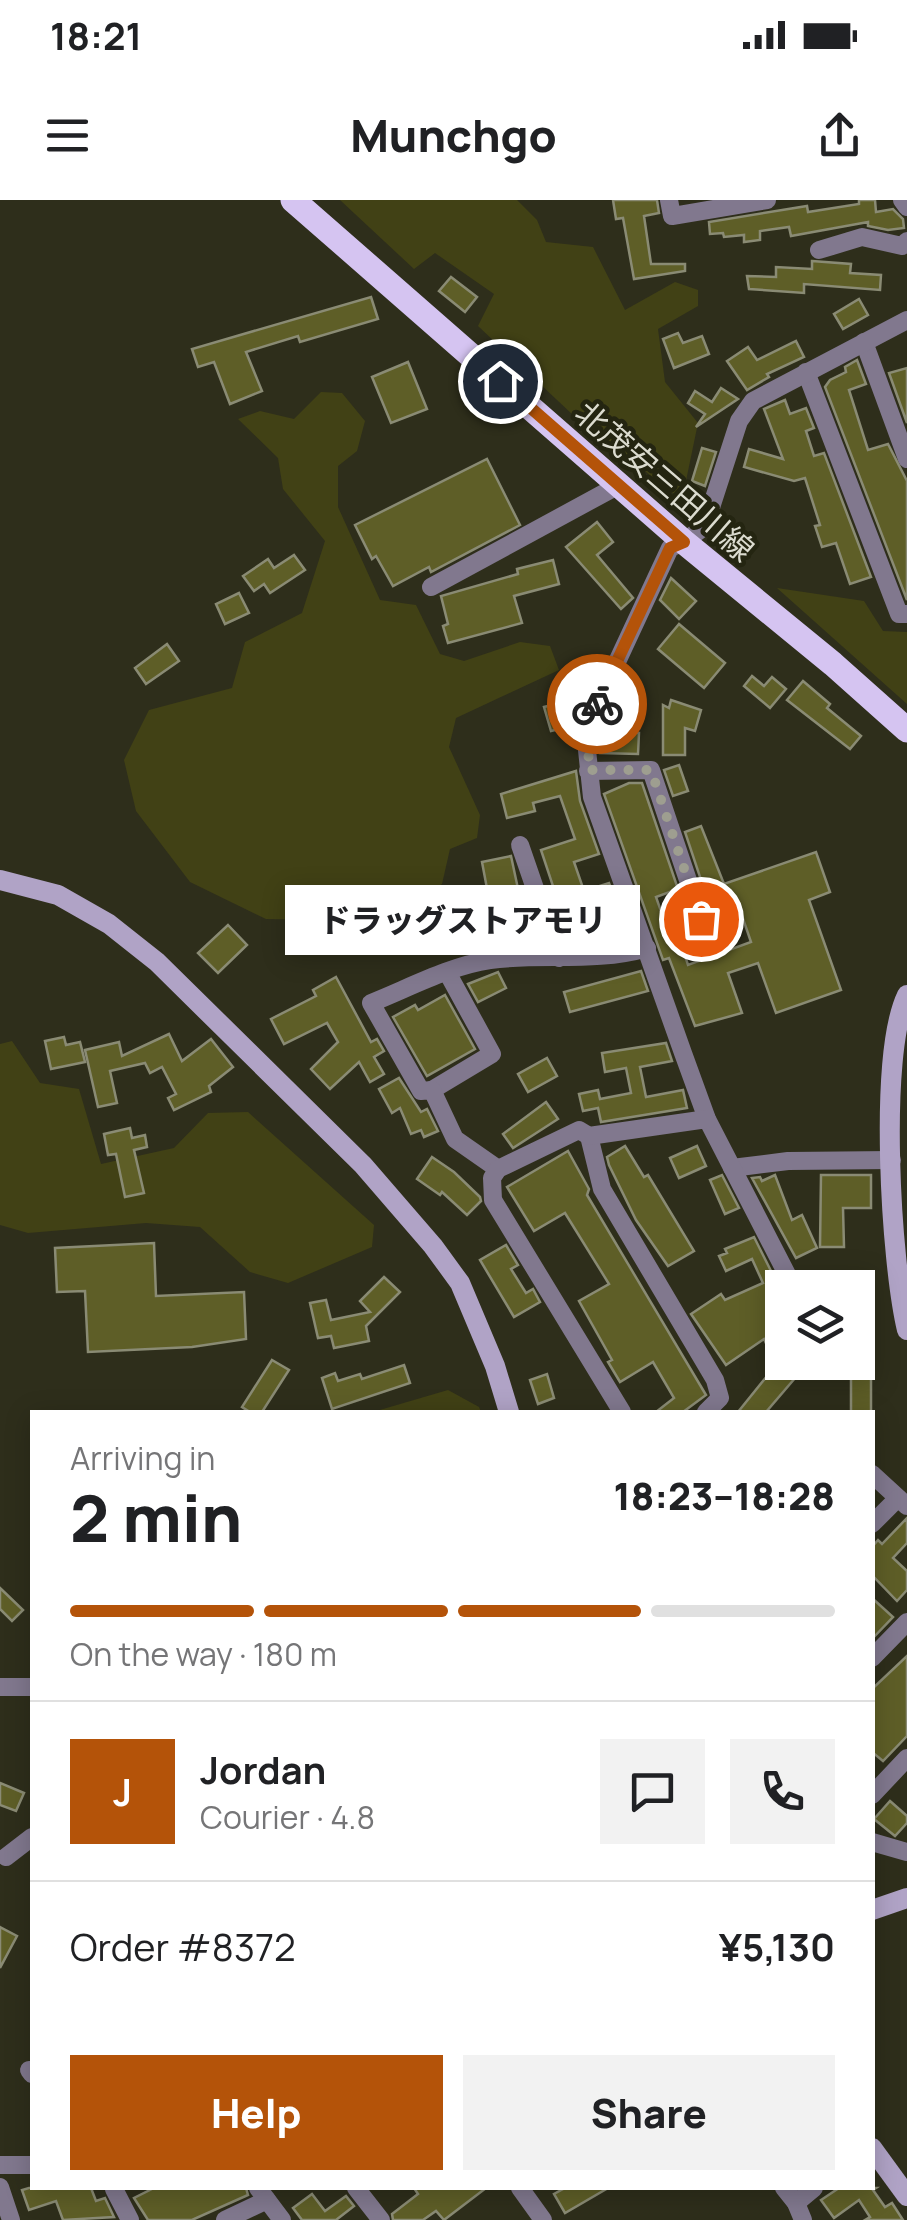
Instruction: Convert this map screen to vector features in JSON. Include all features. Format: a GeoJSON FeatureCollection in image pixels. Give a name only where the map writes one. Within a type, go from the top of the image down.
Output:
{"type":"FeatureCollection","features":[{"type":"Feature","properties":{"kind":"main road","name":"北茂安三田川線"},"geometry":{"type":"LineString","coordinates":[[293,200],[684,542],[907,730]]}},
{"type":"Feature","properties":{"kind":"street"},"geometry":{"type":"LineString","coordinates":[[670,200],[672,216],[767,200]]}},
{"type":"Feature","properties":{"kind":"street"},"geometry":{"type":"LineString","coordinates":[[902,200],[907,207]]}},
{"type":"Feature","properties":{"kind":"street"},"geometry":{"type":"LineString","coordinates":[[818,250],[862,237],[902,246],[907,241]]}},
{"type":"Feature","properties":{"kind":"street"},"geometry":{"type":"LineString","coordinates":[[785,1270],[707,1118],[592,797],[588,770],[590,720],[670,548],[705,526],[739,421],[752,401],[907,320]]}},
{"type":"Feature","properties":{"kind":"street"},"geometry":{"type":"LineString","coordinates":[[864,342],[907,459]]}},
{"type":"Feature","properties":{"kind":"street"},"geometry":{"type":"LineString","coordinates":[[806,372],[878,566],[899,614],[907,614]]}},
{"type":"Feature","properties":{"kind":"street"},"geometry":{"type":"LineString","coordinates":[[431,587],[618,485]]}},
{"type":"Feature","properties":{"kind":"street"},"geometry":{"type":"LineString","coordinates":[[588,770],[651,770],[701,919]]}},
{"type":"Feature","properties":{"kind":"street"},"geometry":{"type":"LineString","coordinates":[[520,845],[559,958]]}},
{"type":"Feature","properties":{"kind":"street"},"geometry":{"type":"LineString","coordinates":[[0,880],[58,895],[109,924],[157,962],[363,1165],[460,1282],[495,1366],[508,1410]]}},
{"type":"Feature","properties":{"kind":"street"},"geometry":{"type":"LineString","coordinates":[[448,972],[492,1054],[432,1090],[421,1090],[371,1003],[448,972],[489,960],[617,957],[647,948]]}},
{"type":"Feature","properties":{"kind":"street"},"geometry":{"type":"LineString","coordinates":[[907,995],[902,1028],[892,1052],[892,1160],[900,1297],[907,1330]]}},
{"type":"Feature","properties":{"kind":"street"},"geometry":{"type":"LineString","coordinates":[[432,1090],[456,1139],[498,1169]]}},
{"type":"Feature","properties":{"kind":"street"},"geometry":{"type":"LineString","coordinates":[[621,1410],[493,1200],[492,1178],[498,1169],[579,1130],[589,1136],[707,1118]]}},
{"type":"Feature","properties":{"kind":"street"},"geometry":{"type":"LineString","coordinates":[[589,1136],[602,1189],[715,1380],[720,1398],[708,1410]]}},
{"type":"Feature","properties":{"kind":"street"},"geometry":{"type":"LineString","coordinates":[[732,1168],[788,1161],[892,1160]]}},
{"type":"Feature","properties":{"kind":"street"},"geometry":{"type":"LineString","coordinates":[[875,1477],[903,1502],[875,1522]]}},
{"type":"Feature","properties":{"kind":"street"},"geometry":{"type":"LineString","coordinates":[[875,1655],[907,1622]]}},
{"type":"Feature","properties":{"kind":"street"},"geometry":{"type":"LineString","coordinates":[[0,1686],[30,1687]]}},
{"type":"Feature","properties":{"kind":"street"},"geometry":{"type":"LineString","coordinates":[[875,1792],[907,1758]]}},
{"type":"Feature","properties":{"kind":"street"},"geometry":{"type":"LineString","coordinates":[[6,1857],[30,1839]]}},
{"type":"Feature","properties":{"kind":"street"},"geometry":{"type":"LineString","coordinates":[[875,1843],[907,1852]]}},
{"type":"Feature","properties":{"kind":"street"},"geometry":{"type":"LineString","coordinates":[[875,1909],[907,1898]]}},
{"type":"Feature","properties":{"kind":"street"},"geometry":{"type":"LineString","coordinates":[[875,2152],[907,2196]]}},
{"type":"Feature","properties":{"kind":"street"},"geometry":{"type":"LineString","coordinates":[[0,2165],[30,2165]]}},
{"type":"Feature","properties":{"kind":"street"},"geometry":{"type":"LineString","coordinates":[[0,2187],[11,2220]]}},
{"type":"Feature","properties":{"kind":"street"},"geometry":{"type":"LineString","coordinates":[[115,2190],[130,2220]]}},
{"type":"Feature","properties":{"kind":"street"},"geometry":{"type":"LineString","coordinates":[[358,2190],[381,2220]]}},
{"type":"Feature","properties":{"kind":"street"},"geometry":{"type":"LineString","coordinates":[[521,2190],[543,2220]]}},
{"type":"Feature","properties":{"kind":"street"},"geometry":{"type":"LineString","coordinates":[[785,2190],[800,2212],[813,2190]]}},
{"type":"Feature","properties":{"kind":"street"},"geometry":{"type":"LineString","coordinates":[[225,2220],[262,2194],[282,2220]]}},
{"type":"Feature","properties":{"kind":"shaded area"},"geometry":{"type":"Polygon","coordinates":[[[340,200],[517,200],[537,220],[546,242],[593,247],[625,310],[675,282],[698,290],[698,306],[658,329],[665,382],[698,423],[682,500],[573,415],[478,326],[494,294],[435,253],[414,269],[340,200]]]}},
{"type":"Feature","properties":{"kind":"shaded area"},"geometry":{"type":"Polygon","coordinates":[[[321,392],[342,393],[365,421],[357,451],[338,466],[338,507],[380,600],[416,605],[440,654],[464,661],[520,642],[550,646],[559,670],[456,718],[449,747],[480,815],[477,838],[450,849],[442,884],[379,921],[266,919],[190,882],[136,811],[124,760],[149,710],[232,688],[245,642],[302,613],[325,541],[283,489],[278,458],[238,419],[260,411],[294,419],[321,392]]]}},
{"type":"Feature","properties":{"kind":"shaded area"},"geometry":{"type":"Polygon","coordinates":[[[777,588],[864,601],[883,631],[907,632],[907,704],[777,588]]]}},
{"type":"Feature","properties":{"kind":"shaded area"},"geometry":{"type":"Polygon","coordinates":[[[12,1041],[40,1083],[79,1089],[101,1164],[174,1148],[208,1113],[248,1112],[374,1225],[372,1247],[288,1283],[250,1272],[200,1227],[146,1223],[28,1233],[0,1225],[0,1044],[12,1041]]]}},
{"type":"Feature","properties":{"kind":"shaded area"},"geometry":{"type":"Polygon","coordinates":[[[448,1390],[480,1410],[380,1410],[448,1390]]]}},
{"type":"Feature","properties":{"kind":"building"},"geometry":{"type":"Polygon","coordinates":[[[613,200],[657,200],[659,213],[644,216],[651,264],[685,264],[685,271],[634,279],[623,218],[616,219],[613,200]]]}},
{"type":"Feature","properties":{"kind":"building"},"geometry":{"type":"Polygon","coordinates":[[[859,200],[875,200],[876,212],[893,209],[903,219],[904,228],[888,230],[868,226],[868,222],[791,236],[789,227],[760,231],[760,240],[744,242],[744,235],[710,234],[709,222],[807,206],[808,212],[859,204],[859,200]]]}},
{"type":"Feature","properties":{"kind":"building"},"geometry":{"type":"Polygon","coordinates":[[[812,261],[851,264],[850,273],[881,275],[880,290],[804,284],[804,293],[749,289],[747,276],[776,277],[776,267],[812,269],[812,261]]]}},
{"type":"Feature","properties":{"kind":"building"},"geometry":{"type":"Polygon","coordinates":[[[451,277],[477,297],[465,312],[439,291],[451,277]]]}},
{"type":"Feature","properties":{"kind":"building"},"geometry":{"type":"Polygon","coordinates":[[[371,297],[378,319],[300,342],[298,336],[246,352],[262,391],[230,404],[214,362],[198,367],[192,349],[371,297]]]}},
{"type":"Feature","properties":{"kind":"building"},"geometry":{"type":"Polygon","coordinates":[[[859,299],[868,315],[843,329],[834,314],[859,299]]]}},
{"type":"Feature","properties":{"kind":"building"},"geometry":{"type":"Polygon","coordinates":[[[678,333],[683,343],[702,336],[709,354],[674,368],[663,339],[678,333]]]}},
{"type":"Feature","properties":{"kind":"building"},"geometry":{"type":"Polygon","coordinates":[[[796,341],[804,357],[767,374],[769,377],[747,390],[727,361],[748,347],[757,360],[796,341]]]}},
{"type":"Feature","properties":{"kind":"building"},"geometry":{"type":"Polygon","coordinates":[[[857,360],[866,384],[849,390],[868,450],[888,444],[907,481],[907,600],[825,387],[857,360]]]}},
{"type":"Feature","properties":{"kind":"building"},"geometry":{"type":"Polygon","coordinates":[[[408,362],[427,409],[391,423],[372,377],[408,362]]]}},
{"type":"Feature","properties":{"kind":"building"},"geometry":{"type":"Polygon","coordinates":[[[907,368],[907,423],[889,373],[907,368]]]}},
{"type":"Feature","properties":{"kind":"building"},"geometry":{"type":"Polygon","coordinates":[[[721,388],[738,399],[696,427],[705,414],[688,403],[695,391],[712,402],[721,388]]]}},
{"type":"Feature","properties":{"kind":"building"},"geometry":{"type":"Polygon","coordinates":[[[785,400],[790,414],[806,408],[814,428],[806,431],[814,456],[824,453],[871,577],[850,584],[836,543],[822,547],[815,526],[820,525],[805,478],[794,481],[744,467],[749,449],[783,459],[764,409],[785,400]]]}},
{"type":"Feature","properties":{"kind":"building"},"geometry":{"type":"Polygon","coordinates":[[[702,448],[716,452],[705,486],[692,481],[702,448]]]}},
{"type":"Feature","properties":{"kind":"building"},"geometry":{"type":"Polygon","coordinates":[[[487,459],[520,525],[431,572],[429,567],[393,586],[376,556],[372,559],[355,525],[487,459]]]}},
{"type":"Feature","properties":{"kind":"building"},"geometry":{"type":"Polygon","coordinates":[[[597,522],[613,542],[597,555],[633,598],[621,609],[566,547],[597,522]]]}},
{"type":"Feature","properties":{"kind":"building"},"geometry":{"type":"Polygon","coordinates":[[[294,555],[305,570],[270,593],[264,584],[254,591],[243,576],[268,559],[274,568],[294,555]]]}},
{"type":"Feature","properties":{"kind":"building"},"geometry":{"type":"Polygon","coordinates":[[[553,560],[559,584],[514,596],[522,623],[448,643],[441,596],[553,560]]]}},
{"type":"Feature","properties":{"kind":"building"},"geometry":{"type":"Polygon","coordinates":[[[671,578],[696,601],[679,619],[660,600],[671,578]]]}},
{"type":"Feature","properties":{"kind":"building"},"geometry":{"type":"Polygon","coordinates":[[[239,593],[249,613],[225,624],[216,604],[239,593]]]}},
{"type":"Feature","properties":{"kind":"building"},"geometry":{"type":"Polygon","coordinates":[[[679,624],[725,663],[704,688],[658,649],[679,624]]]}},
{"type":"Feature","properties":{"kind":"building"},"geometry":{"type":"Polygon","coordinates":[[[167,644],[179,661],[146,684],[135,668],[167,644]]]}},
{"type":"Feature","properties":{"kind":"building"},"geometry":{"type":"Polygon","coordinates":[[[752,676],[764,686],[772,677],[786,689],[770,708],[744,686],[752,676]]]}},
{"type":"Feature","properties":{"kind":"building"},"geometry":{"type":"Polygon","coordinates":[[[803,681],[830,704],[827,708],[861,736],[850,749],[787,700],[803,681]]]}},
{"type":"Feature","properties":{"kind":"building"},"geometry":{"type":"Polygon","coordinates":[[[616,694],[640,705],[639,728],[607,713],[616,694]]]}},
{"type":"Feature","properties":{"kind":"building"},"geometry":{"type":"Polygon","coordinates":[[[572,700],[577,725],[551,731],[544,707],[572,700]]]}},
{"type":"Feature","properties":{"kind":"building"},"geometry":{"type":"Polygon","coordinates":[[[671,700],[701,710],[695,731],[685,728],[685,755],[663,755],[663,705],[669,708],[671,700]]]}},
{"type":"Feature","properties":{"kind":"building"},"geometry":{"type":"Polygon","coordinates":[[[601,731],[639,733],[638,754],[600,753],[601,731]]]}},
{"type":"Feature","properties":{"kind":"building"},"geometry":{"type":"Polygon","coordinates":[[[679,765],[688,791],[673,796],[664,770],[679,765]]]}},
{"type":"Feature","properties":{"kind":"building"},"geometry":{"type":"Polygon","coordinates":[[[576,771],[580,801],[599,854],[574,862],[584,891],[609,883],[619,909],[595,918],[600,935],[573,944],[561,907],[555,909],[548,887],[553,886],[541,850],[575,839],[560,796],[533,803],[535,811],[507,818],[501,794],[576,771]]]}},
{"type":"Feature","properties":{"kind":"building"},"geometry":{"type":"Polygon","coordinates":[[[629,783],[642,783],[678,889],[656,897],[670,937],[678,934],[688,965],[751,942],[738,904],[712,913],[685,832],[701,826],[724,884],[816,852],[830,892],[809,900],[841,990],[776,1013],[758,963],[728,973],[742,1013],[695,1026],[669,958],[663,960],[604,794],[629,783]]]}},
{"type":"Feature","properties":{"kind":"building"},"geometry":{"type":"Polygon","coordinates":[[[511,856],[530,945],[498,947],[482,862],[511,856]]]}},
{"type":"Feature","properties":{"kind":"building"},"geometry":{"type":"Polygon","coordinates":[[[228,925],[247,945],[218,973],[198,953],[228,925]]]}},
{"type":"Feature","properties":{"kind":"building"},"geometry":{"type":"Polygon","coordinates":[[[641,971],[648,991],[570,1012],[564,992],[641,971]]]}},
{"type":"Feature","properties":{"kind":"building"},"geometry":{"type":"Polygon","coordinates":[[[498,972],[506,988],[478,1002],[468,984],[498,972]]]}},
{"type":"Feature","properties":{"kind":"building"},"geometry":{"type":"Polygon","coordinates":[[[336,977],[371,1042],[377,1039],[384,1051],[374,1057],[384,1074],[370,1082],[359,1062],[330,1089],[311,1069],[338,1042],[327,1023],[284,1044],[271,1019],[316,996],[313,990],[336,977]]]}},
{"type":"Feature","properties":{"kind":"building"},"geometry":{"type":"Polygon","coordinates":[[[445,995],[475,1049],[427,1076],[393,1017],[415,1005],[418,1010],[445,995]]]}},
{"type":"Feature","properties":{"kind":"building"},"geometry":{"type":"Polygon","coordinates":[[[169,1034],[182,1061],[211,1039],[233,1067],[209,1086],[211,1092],[174,1110],[168,1098],[176,1094],[162,1067],[150,1073],[145,1063],[110,1071],[117,1103],[98,1107],[85,1050],[119,1042],[122,1056],[169,1034]]]}},
{"type":"Feature","properties":{"kind":"building"},"geometry":{"type":"Polygon","coordinates":[[[64,1037],[66,1045],[80,1042],[85,1062],[51,1069],[45,1041],[64,1037]]]}},
{"type":"Feature","properties":{"kind":"building"},"geometry":{"type":"Polygon","coordinates":[[[666,1043],[672,1061],[640,1067],[646,1097],[683,1090],[687,1108],[601,1122],[598,1108],[583,1111],[579,1094],[598,1090],[600,1099],[631,1093],[626,1068],[605,1072],[602,1053],[666,1043]]]}},
{"type":"Feature","properties":{"kind":"building"},"geometry":{"type":"Polygon","coordinates":[[[547,1058],[557,1076],[528,1092],[518,1074],[547,1058]]]}},
{"type":"Feature","properties":{"kind":"building"},"geometry":{"type":"Polygon","coordinates":[[[399,1078],[421,1112],[427,1109],[438,1131],[424,1137],[421,1130],[411,1134],[400,1108],[392,1113],[379,1089],[399,1078]]]}},
{"type":"Feature","properties":{"kind":"building"},"geometry":{"type":"Polygon","coordinates":[[[546,1102],[558,1119],[513,1148],[503,1134],[546,1102]]]}},
{"type":"Feature","properties":{"kind":"building"},"geometry":{"type":"Polygon","coordinates":[[[130,1128],[132,1138],[145,1135],[147,1147],[134,1150],[144,1193],[125,1197],[116,1154],[108,1155],[104,1134],[130,1128]]]}},
{"type":"Feature","properties":{"kind":"building"},"geometry":{"type":"Polygon","coordinates":[[[625,1146],[644,1177],[648,1175],[694,1251],[668,1266],[636,1220],[609,1165],[607,1157],[625,1146]]]}},
{"type":"Feature","properties":{"kind":"building"},"geometry":{"type":"Polygon","coordinates":[[[697,1146],[706,1166],[679,1178],[670,1158],[697,1146]]]}},
{"type":"Feature","properties":{"kind":"building"},"geometry":{"type":"Polygon","coordinates":[[[568,1151],[589,1189],[587,1195],[706,1395],[686,1410],[659,1410],[674,1398],[653,1362],[620,1382],[579,1301],[609,1284],[565,1213],[534,1231],[507,1187],[568,1151]]]}},
{"type":"Feature","properties":{"kind":"building"},"geometry":{"type":"Polygon","coordinates":[[[432,1157],[480,1197],[481,1201],[467,1215],[442,1192],[440,1195],[417,1179],[432,1157]]]}},
{"type":"Feature","properties":{"kind":"building"},"geometry":{"type":"Polygon","coordinates":[[[722,1175],[739,1208],[725,1214],[710,1180],[722,1175]]]}},
{"type":"Feature","properties":{"kind":"building"},"geometry":{"type":"Polygon","coordinates":[[[775,1175],[792,1220],[802,1215],[817,1248],[796,1258],[752,1178],[760,1177],[762,1181],[775,1175]]]}},
{"type":"Feature","properties":{"kind":"building"},"geometry":{"type":"Polygon","coordinates":[[[821,1175],[871,1175],[871,1208],[843,1208],[844,1247],[820,1247],[821,1175]]]}},
{"type":"Feature","properties":{"kind":"building"},"geometry":{"type":"Polygon","coordinates":[[[754,1237],[770,1270],[765,1270],[765,1341],[726,1365],[691,1314],[721,1294],[725,1300],[763,1283],[752,1259],[726,1271],[719,1256],[727,1253],[725,1249],[754,1237]]]}},
{"type":"Feature","properties":{"kind":"building"},"geometry":{"type":"Polygon","coordinates":[[[154,1243],[156,1296],[244,1292],[246,1339],[192,1347],[88,1352],[85,1291],[57,1292],[55,1248],[154,1243]]]}},
{"type":"Feature","properties":{"kind":"building"},"geometry":{"type":"Polygon","coordinates":[[[506,1245],[518,1265],[511,1269],[526,1293],[533,1289],[540,1302],[514,1317],[480,1260],[506,1245]]]}},
{"type":"Feature","properties":{"kind":"building"},"geometry":{"type":"Polygon","coordinates":[[[384,1277],[400,1292],[366,1326],[369,1341],[334,1348],[331,1336],[318,1338],[310,1303],[326,1300],[331,1320],[370,1312],[360,1301],[384,1277]]]}},
{"type":"Feature","properties":{"kind":"building"},"geometry":{"type":"Polygon","coordinates":[[[272,1360],[289,1370],[263,1410],[242,1407],[272,1360]]]}},
{"type":"Feature","properties":{"kind":"building"},"geometry":{"type":"Polygon","coordinates":[[[404,1365],[410,1383],[332,1409],[322,1378],[335,1373],[338,1381],[360,1374],[362,1379],[404,1365]]]}},
{"type":"Feature","properties":{"kind":"building"},"geometry":{"type":"Polygon","coordinates":[[[547,1374],[554,1398],[538,1404],[530,1380],[547,1374]]]}},
{"type":"Feature","properties":{"kind":"building"},"geometry":{"type":"Polygon","coordinates":[[[765,1379],[793,1380],[768,1410],[740,1410],[765,1379]]]}},
{"type":"Feature","properties":{"kind":"building"},"geometry":{"type":"Polygon","coordinates":[[[851,1380],[871,1380],[871,1410],[851,1410],[851,1380]]]}},
{"type":"Feature","properties":{"kind":"building"},"geometry":{"type":"Polygon","coordinates":[[[907,1518],[907,1543],[893,1558],[907,1571],[907,1590],[897,1601],[875,1578],[875,1544],[878,1540],[882,1544],[907,1518]]]}},
{"type":"Feature","properties":{"kind":"building"},"geometry":{"type":"Polygon","coordinates":[[[0,1588],[23,1610],[12,1621],[0,1609],[0,1588]]]}},
{"type":"Feature","properties":{"kind":"building"},"geometry":{"type":"Polygon","coordinates":[[[875,1601],[893,1617],[875,1636],[875,1601]]]}},
{"type":"Feature","properties":{"kind":"building"},"geometry":{"type":"Polygon","coordinates":[[[907,1656],[907,1736],[883,1761],[875,1754],[875,1686],[907,1656]]]}},
{"type":"Feature","properties":{"kind":"building"},"geometry":{"type":"Polygon","coordinates":[[[0,1783],[24,1793],[16,1811],[0,1805],[0,1783]]]}},
{"type":"Feature","properties":{"kind":"building"},"geometry":{"type":"Polygon","coordinates":[[[890,1801],[907,1816],[907,1823],[895,1836],[875,1818],[890,1801]]]}},
{"type":"Feature","properties":{"kind":"building"},"geometry":{"type":"Polygon","coordinates":[[[0,1927],[17,1936],[0,1968],[0,1927]]]}},
{"type":"Feature","properties":{"kind":"building"},"geometry":{"type":"Polygon","coordinates":[[[22,2190],[92,2190],[96,2201],[105,2198],[114,2217],[63,2220],[56,2201],[29,2210],[22,2190]]]}},
{"type":"Feature","properties":{"kind":"building"},"geometry":{"type":"Polygon","coordinates":[[[150,2190],[247,2190],[248,2195],[192,2220],[148,2220],[134,2198],[150,2190]]]}},
{"type":"Feature","properties":{"kind":"building"},"geometry":{"type":"Polygon","coordinates":[[[415,2190],[483,2190],[444,2220],[436,2211],[423,2220],[393,2220],[392,2214],[418,2194],[415,2190]]]}},
{"type":"Feature","properties":{"kind":"building"},"geometry":{"type":"Polygon","coordinates":[[[561,2190],[605,2190],[565,2213],[554,2194],[561,2190]]]}},
{"type":"Feature","properties":{"kind":"building"},"geometry":{"type":"Polygon","coordinates":[[[836,2190],[873,2190],[885,2207],[892,2203],[903,2220],[865,2220],[870,2217],[859,2200],[834,2218],[821,2200],[836,2190]]]}},
{"type":"Feature","properties":{"kind":"building"},"geometry":{"type":"Polygon","coordinates":[[[312,2194],[325,2211],[346,2196],[354,2206],[336,2220],[302,2220],[293,2208],[312,2194]]]}},
{"type":"Feature","properties":{"kind":"way so far"},"geometry":{"type":"LineString","coordinates":[[597,704],[590,720],[588,770],[651,770],[701,919]]}},
{"type":"Feature","properties":{"kind":"place","name":"ドラッグストアモリ"},"geometry":{"type":"Point","coordinates":[701,919]}},
{"type":"Feature","properties":{"kind":"route"},"geometry":{"type":"LineString","coordinates":[[500,381],[684,542],[670,548],[597,704]]}}]}
